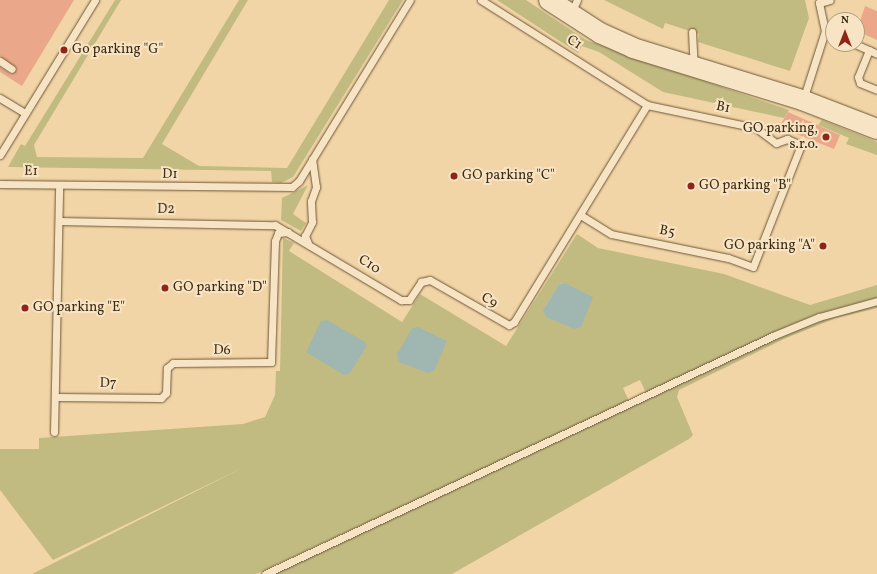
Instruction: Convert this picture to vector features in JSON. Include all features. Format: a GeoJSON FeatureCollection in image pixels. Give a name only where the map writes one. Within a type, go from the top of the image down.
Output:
{"type":"FeatureCollection","features":[{"type":"Feature","properties":{"kind":"street"},"geometry":{"type":"LineString","coordinates":[[549,0],[573,7],[617,42],[695,68],[802,100],[877,129]]}},
{"type":"Feature","properties":{"kind":"lane"},"geometry":{"type":"LineString","coordinates":[[0,154],[95,0]]}},
{"type":"Feature","properties":{"kind":"lane"},"geometry":{"type":"LineString","coordinates":[[308,243],[305,236],[312,222],[311,201],[316,187],[312,159],[410,0]]}},
{"type":"Feature","properties":{"kind":"lane"},"geometry":{"type":"LineString","coordinates":[[802,100],[825,31],[819,2],[830,0]]}},
{"type":"Feature","properties":{"kind":"lane","name":"C1"},"geometry":{"type":"LineString","coordinates":[[485,1],[647,105]]}},
{"type":"Feature","properties":{"kind":"lane"},"geometry":{"type":"LineString","coordinates":[[692,32],[695,68]]}},
{"type":"Feature","properties":{"kind":"lane"},"geometry":{"type":"LineString","coordinates":[[865,48],[877,54]]}},
{"type":"Feature","properties":{"kind":"lane"},"geometry":{"type":"LineString","coordinates":[[869,50],[858,77],[860,83],[877,90]]}},
{"type":"Feature","properties":{"kind":"lane"},"geometry":{"type":"LineString","coordinates":[[0,61],[12,69]]}},
{"type":"Feature","properties":{"kind":"lane"},"geometry":{"type":"LineString","coordinates":[[0,98],[25,113]]}},
{"type":"Feature","properties":{"kind":"lane"},"geometry":{"type":"LineString","coordinates":[[580,215],[647,105]]}},
{"type":"Feature","properties":{"kind":"lane","name":"B1"},"geometry":{"type":"LineString","coordinates":[[647,105],[756,128],[776,143],[787,139],[801,144],[753,267]]}},
{"type":"Feature","properties":{"kind":"lane","name":"D1"},"geometry":{"type":"LineString","coordinates":[[59,186],[281,190],[296,184],[312,159]]}},
{"type":"Feature","properties":{"kind":"lane","name":"E1"},"geometry":{"type":"LineString","coordinates":[[1,185],[59,186]]}},
{"type":"Feature","properties":{"kind":"lane"},"geometry":{"type":"LineString","coordinates":[[54,432],[59,186]]}},
{"type":"Feature","properties":{"kind":"lane","name":"B5"},"geometry":{"type":"LineString","coordinates":[[580,215],[611,234],[728,258],[753,267]]}},
{"type":"Feature","properties":{"kind":"lane","name":"C9"},"geometry":{"type":"LineString","coordinates":[[430,280],[506,325],[514,322],[580,215]]}},
{"type":"Feature","properties":{"kind":"lane","name":"D2"},"geometry":{"type":"LineString","coordinates":[[59,221],[272,225]]}},
{"type":"Feature","properties":{"kind":"lane","name":"C10"},"geometry":{"type":"LineString","coordinates":[[272,225],[308,243],[401,300],[409,300],[421,282],[430,280]]}},
{"type":"Feature","properties":{"kind":"lane","name":"D6"},"geometry":{"type":"LineString","coordinates":[[161,398],[166,393],[167,368],[173,363],[271,362],[275,241],[278,233],[288,232]]}},
{"type":"Feature","properties":{"kind":"lane"},"geometry":{"type":"LineString","coordinates":[[265,574],[775,336],[826,315],[877,301]]}},
{"type":"Feature","properties":{"kind":"lane","name":"D7"},"geometry":{"type":"LineString","coordinates":[[55,397],[161,398]]}},
{"type":"Feature","properties":{"kind":"shaded area"},"geometry":{"type":"Polygon","coordinates":[[[115,0],[121,0],[34,145],[37,157],[143,158],[239,0],[248,0],[162,144],[199,166],[287,168],[389,0],[403,0],[293,177],[281,183],[272,182],[271,171],[8,167],[21,144],[25,146],[115,0]]]}},
{"type":"Feature","properties":{"kind":"shaded area"},"geometry":{"type":"Polygon","coordinates":[[[497,0],[526,0],[586,40],[789,110],[784,118],[663,92],[599,52],[582,46],[578,53],[497,0]]]}},
{"type":"Feature","properties":{"kind":"shaded area"},"geometry":{"type":"Polygon","coordinates":[[[604,0],[805,0],[809,18],[790,71],[698,42],[699,34],[665,23],[663,29],[604,0]]]}},
{"type":"Feature","properties":{"kind":"shaded area"},"geometry":{"type":"Polygon","coordinates":[[[822,120],[877,142],[877,155],[846,144],[849,138],[818,125],[822,120]]]}},
{"type":"Feature","properties":{"kind":"shaded area"},"geometry":{"type":"Polygon","coordinates":[[[308,185],[293,214],[306,223],[301,231],[281,220],[282,198],[308,185]]]}},
{"type":"Feature","properties":{"kind":"shaded area"},"geometry":{"type":"Polygon","coordinates":[[[577,234],[598,248],[724,274],[810,305],[877,285],[877,298],[817,314],[646,393],[640,380],[623,388],[629,401],[256,574],[32,574],[244,467],[53,560],[0,490],[0,449],[39,449],[39,438],[243,424],[265,417],[275,395],[276,371],[280,371],[283,238],[294,243],[289,251],[402,322],[420,294],[506,346],[577,234]],[[565,283],[559,284],[543,310],[565,283]]]}},
{"type":"Feature","properties":{"kind":"shaded area"},"geometry":{"type":"Polygon","coordinates":[[[877,304],[877,308],[836,318],[786,338],[679,390],[677,397],[693,435],[689,439],[452,574],[273,574],[782,336],[840,313],[877,304]]]}},
{"type":"Feature","properties":{"kind":"water"},"geometry":{"type":"Polygon","coordinates":[[[565,283],[593,297],[581,327],[575,329],[546,317],[543,310],[559,284],[565,283]]]}},
{"type":"Feature","properties":{"kind":"water"},"geometry":{"type":"Polygon","coordinates":[[[327,320],[365,342],[366,347],[350,373],[344,375],[306,352],[321,321],[327,320]]]}},
{"type":"Feature","properties":{"kind":"water"},"geometry":{"type":"Polygon","coordinates":[[[418,327],[447,341],[434,371],[428,373],[399,362],[397,354],[412,328],[418,327]]]}},
{"type":"Feature","properties":{"kind":"building"},"geometry":{"type":"Polygon","coordinates":[[[0,0],[74,0],[22,86],[0,72],[0,67],[11,74],[17,69],[0,56],[0,0]]]}},
{"type":"Feature","properties":{"kind":"building"},"geometry":{"type":"Polygon","coordinates":[[[865,6],[877,11],[877,40],[865,35],[865,12],[863,12],[865,6]]]}},
{"type":"Feature","properties":{"kind":"building"},"geometry":{"type":"Polygon","coordinates":[[[788,112],[840,135],[834,149],[779,127],[788,112]]]}},
{"type":"Feature","properties":{"kind":"place","name":"Go parking \"G\""},"geometry":{"type":"Point","coordinates":[64,50]}},
{"type":"Feature","properties":{"kind":"place","name":"GO parking, s.r.o."},"geometry":{"type":"Point","coordinates":[826,137]}},
{"type":"Feature","properties":{"kind":"place","name":"GO parking \"C\""},"geometry":{"type":"Point","coordinates":[454,176]}},
{"type":"Feature","properties":{"kind":"place","name":"GO parking \"B\""},"geometry":{"type":"Point","coordinates":[691,186]}},
{"type":"Feature","properties":{"kind":"place","name":"GO parking \"A\""},"geometry":{"type":"Point","coordinates":[823,246]}},
{"type":"Feature","properties":{"kind":"place","name":"GO parking \"D\""},"geometry":{"type":"Point","coordinates":[165,288]}},
{"type":"Feature","properties":{"kind":"place","name":"GO parking \"E\""},"geometry":{"type":"Point","coordinates":[25,308]}}]}
